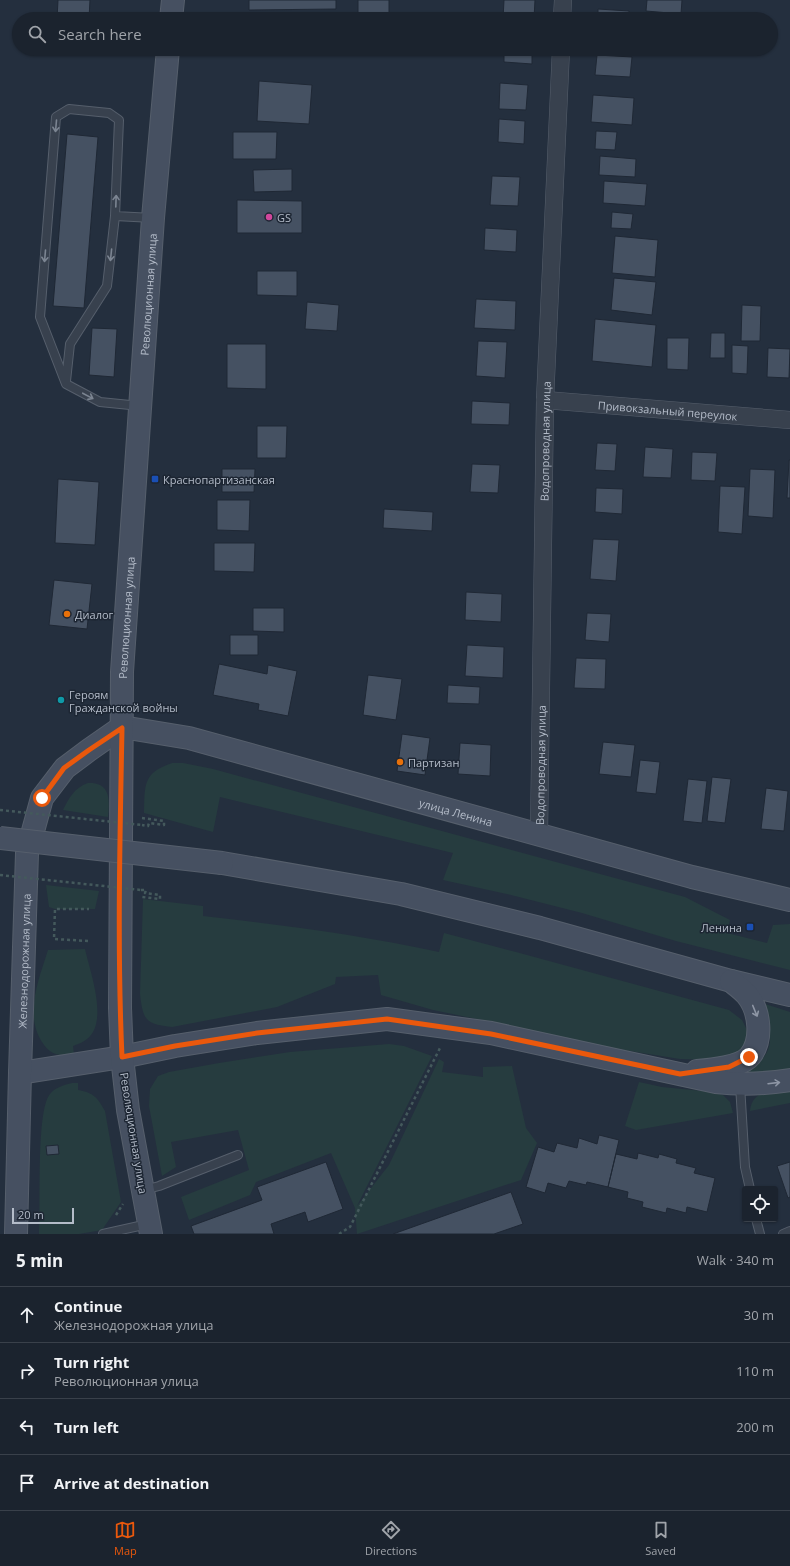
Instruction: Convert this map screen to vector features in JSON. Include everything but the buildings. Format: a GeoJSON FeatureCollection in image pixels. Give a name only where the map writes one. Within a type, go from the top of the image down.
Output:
{"type":"FeatureCollection","features":[{"type":"Feature","properties":{"kind":"main road"},"geometry":{"type":"LineString","coordinates":[[172,12],[173,0]]}},
{"type":"Feature","properties":{"kind":"main road","name":"Революционная улица"},"geometry":{"type":"LineString","coordinates":[[150,1229],[128,1110],[122,1057],[120,1008],[120,805],[122,672],[153,218],[167,56]]}},
{"type":"Feature","properties":{"kind":"main road","name":"улица Ленина"},"geometry":{"type":"LineString","coordinates":[[122,728],[190,738],[692,877],[790,900]]}},
{"type":"Feature","properties":{"kind":"main road","name":"Железнодорожная улица"},"geometry":{"type":"LineString","coordinates":[[16,1234],[27,853],[42,798],[64,768],[122,728]]}},
{"type":"Feature","properties":{"kind":"main road"},"geometry":{"type":"LineString","coordinates":[[0,838],[222,863],[401,894],[540,928],[731,981],[790,995]]}},
{"type":"Feature","properties":{"kind":"main road"},"geometry":{"type":"LineString","coordinates":[[680,1074],[729,1067],[749,1057],[758,1039],[757,1015],[748,996],[731,981]]}},
{"type":"Feature","properties":{"kind":"main road"},"geometry":{"type":"LineString","coordinates":[[20,1073],[257,1033],[387,1019],[491,1034],[716,1082],[740,1084],[769,1083],[790,1080]]}},
{"type":"Feature","properties":{"kind":"street"},"geometry":{"type":"LineString","coordinates":[[562,12],[563,0]]}},
{"type":"Feature","properties":{"kind":"street","name":"Водопроводная улица"},"geometry":{"type":"LineString","coordinates":[[539,834],[545,400],[560,56]]}},
{"type":"Feature","properties":{"kind":"street","name":"Привокзальный переулок"},"geometry":{"type":"LineString","coordinates":[[545,400],[790,420]]}},
{"type":"Feature","properties":{"kind":"lane"},"geometry":{"type":"LineString","coordinates":[[66,384],[70,344],[108,286],[115,216],[119,120],[109,113],[69,109],[56,117],[40,317],[66,384],[100,402],[140,406]]}},
{"type":"Feature","properties":{"kind":"lane"},"geometry":{"type":"LineString","coordinates":[[115,216],[153,218]]}},
{"type":"Feature","properties":{"kind":"lane"},"geometry":{"type":"LineString","coordinates":[[740,1084],[745,1167],[749,1186]]}},
{"type":"Feature","properties":{"kind":"lane"},"geometry":{"type":"LineString","coordinates":[[143,1190],[159,1186],[238,1155]]}},
{"type":"Feature","properties":{"kind":"lane"},"geometry":{"type":"LineString","coordinates":[[757,1222],[760,1234]]}},
{"type":"Feature","properties":{"kind":"lane"},"geometry":{"type":"LineString","coordinates":[[103,1234],[150,1229]]}},
{"type":"Feature","properties":{"kind":"lane"},"geometry":{"type":"LineString","coordinates":[[783,1234],[790,1232]]}},
{"type":"Feature","properties":{"kind":"path"},"geometry":{"type":"LineString","coordinates":[[0,810],[148,826],[149,823],[164,825],[164,821],[138,817]]}},
{"type":"Feature","properties":{"kind":"path"},"geometry":{"type":"LineString","coordinates":[[0,874],[140,890]]}},
{"type":"Feature","properties":{"kind":"path"},"geometry":{"type":"LineString","coordinates":[[138,896],[160,899],[160,895],[145,893],[146,890]]}},
{"type":"Feature","properties":{"kind":"path"},"geometry":{"type":"LineString","coordinates":[[88,941],[54,939],[55,909],[89,909]]}},
{"type":"Feature","properties":{"kind":"path"},"geometry":{"type":"LineString","coordinates":[[338,1234],[350,1227],[440,1048]]}},
{"type":"Feature","properties":{"kind":"green space"},"geometry":{"type":"Polygon","coordinates":[[[172,763],[183,763],[213,769],[685,897],[730,920],[727,933],[767,943],[773,925],[790,924],[790,970],[676,941],[582,913],[443,880],[453,853],[220,797],[213,832],[144,813],[145,788],[150,776],[155,771],[172,763]]]}},
{"type":"Feature","properties":{"kind":"green space"},"geometry":{"type":"Polygon","coordinates":[[[88,783],[101,785],[105,789],[109,804],[108,817],[63,810],[76,791],[88,783]]]}},
{"type":"Feature","properties":{"kind":"green space"},"geometry":{"type":"Polygon","coordinates":[[[46,885],[99,891],[95,909],[55,909],[49,907],[46,885]]]}},
{"type":"Feature","properties":{"kind":"green space"},"geometry":{"type":"Polygon","coordinates":[[[143,899],[203,906],[203,916],[380,940],[439,952],[444,933],[729,1010],[742,1020],[748,1032],[745,1046],[737,1056],[718,1060],[680,1059],[592,1045],[433,1010],[381,995],[378,975],[336,977],[335,984],[277,1007],[172,1027],[156,1024],[147,1020],[143,1010],[140,994],[143,899]]]}},
{"type":"Feature","properties":{"kind":"green space"},"geometry":{"type":"Polygon","coordinates":[[[85,949],[94,983],[97,1021],[93,1031],[87,1039],[73,1046],[74,1055],[60,1055],[52,1053],[42,1042],[34,1020],[37,984],[48,950],[85,949]]]}},
{"type":"Feature","properties":{"kind":"green space"},"geometry":{"type":"Polygon","coordinates":[[[759,1002],[790,1012],[790,1072],[743,1075],[762,1060],[770,1043],[768,1025],[759,1002]]]}},
{"type":"Feature","properties":{"kind":"green space"},"geometry":{"type":"Polygon","coordinates":[[[389,1044],[404,1046],[432,1056],[357,1206],[389,1165],[439,1059],[444,1062],[442,1072],[483,1077],[483,1067],[512,1066],[526,1128],[537,1143],[521,1180],[357,1234],[355,1208],[331,1153],[256,1182],[250,1195],[189,1220],[181,1197],[249,1170],[238,1130],[171,1142],[176,1167],[162,1176],[149,1106],[150,1089],[158,1076],[169,1072],[290,1052],[389,1044]]]}},
{"type":"Feature","properties":{"kind":"green space"},"geometry":{"type":"Polygon","coordinates":[[[639,1082],[662,1087],[713,1092],[723,1095],[730,1102],[733,1113],[636,1130],[625,1126],[639,1082]]]}},
{"type":"Feature","properties":{"kind":"green space"},"geometry":{"type":"Polygon","coordinates":[[[78,1083],[78,1090],[94,1096],[100,1102],[105,1111],[121,1202],[102,1230],[79,1234],[39,1234],[41,1138],[46,1104],[50,1094],[63,1086],[78,1083]]]}},
{"type":"Feature","properties":{"kind":"green space"},"geometry":{"type":"Polygon","coordinates":[[[790,1089],[790,1103],[750,1111],[755,1099],[764,1092],[790,1089]]]}},
{"type":"Feature","properties":{"kind":"place","name":"GS"},"geometry":{"type":"Point","coordinates":[269,217]}},
{"type":"Feature","properties":{"kind":"place","name":"Краснопартизанская"},"geometry":{"type":"Point","coordinates":[155,479]}},
{"type":"Feature","properties":{"kind":"place","name":"Диалог"},"geometry":{"type":"Point","coordinates":[67,614]}},
{"type":"Feature","properties":{"kind":"place","name":"Героям Гражданской войны"},"geometry":{"type":"Point","coordinates":[61,700]}},
{"type":"Feature","properties":{"kind":"place","name":"Партизан"},"geometry":{"type":"Point","coordinates":[400,762]}},
{"type":"Feature","properties":{"kind":"place","name":"Ленина"},"geometry":{"type":"Point","coordinates":[750,927]}},
{"type":"Feature","properties":{"kind":"route"},"geometry":{"type":"LineString","coordinates":[[42,798],[64,768],[122,728],[120,805],[120,1008],[122,1057],[175,1046],[257,1033],[387,1019],[491,1034],[680,1074],[729,1067],[749,1057]]}}]}
